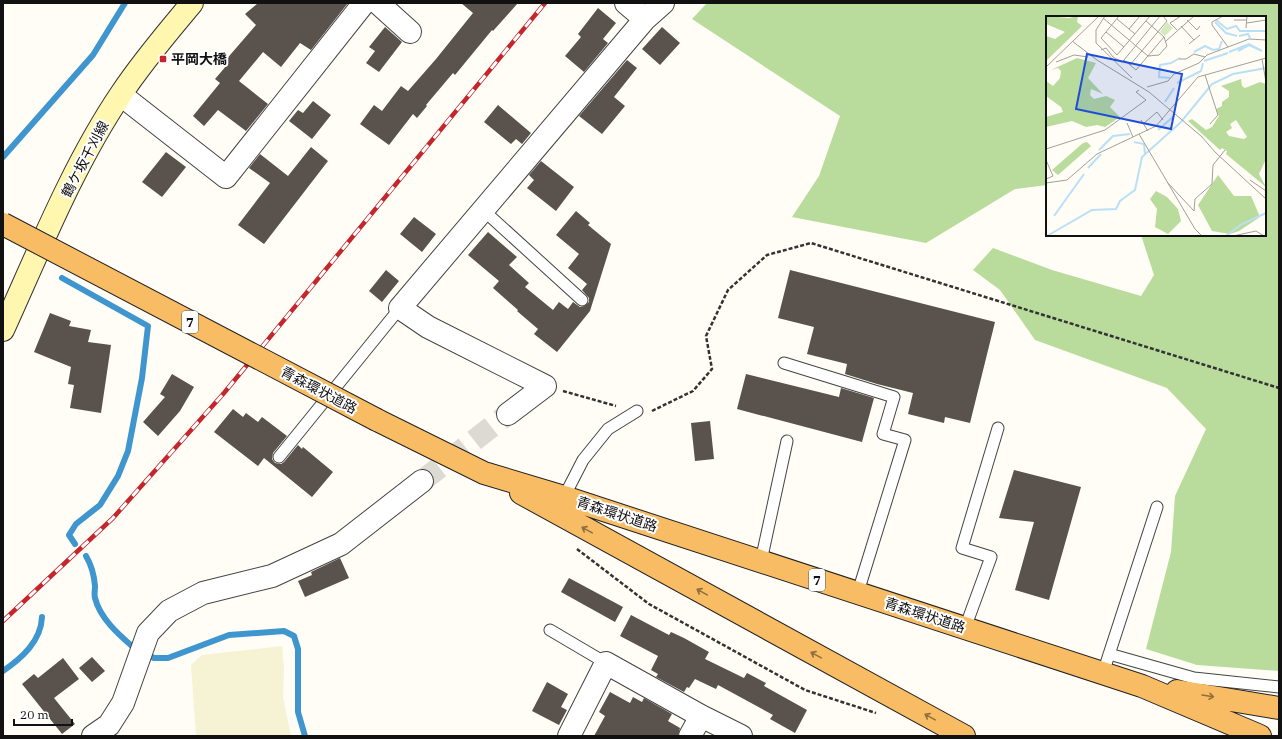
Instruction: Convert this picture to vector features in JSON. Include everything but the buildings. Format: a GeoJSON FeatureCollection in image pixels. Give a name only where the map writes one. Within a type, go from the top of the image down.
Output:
{"type":"FeatureCollection","features":[{"type":"Feature","properties":{"kind":"highway","name":"青森環状道路"},"geometry":{"type":"LineString","coordinates":[[3,224],[376,420],[484,473],[564,497],[965,628],[1106,664],[1142,686],[1260,736]]}},
{"type":"Feature","properties":{"kind":"highway"},"geometry":{"type":"LineString","coordinates":[[484,473],[964,736]]}},
{"type":"Feature","properties":{"kind":"highway"},"geometry":{"type":"LineString","coordinates":[[1142,686],[1279,708]]}},
{"type":"Feature","properties":{"kind":"main road","name":"鶴ケ坂千刈線"},"geometry":{"type":"LineString","coordinates":[[3,330],[62,200],[97,133],[152,50],[192,3]]}},
{"type":"Feature","properties":{"kind":"street"},"geometry":{"type":"LineString","coordinates":[[121,95],[226,177],[364,3]]}},
{"type":"Feature","properties":{"kind":"street"},"geometry":{"type":"LineString","coordinates":[[378,3],[410,32]]}},
{"type":"Feature","properties":{"kind":"street"},"geometry":{"type":"LineString","coordinates":[[626,3],[645,19]]}},
{"type":"Feature","properties":{"kind":"street"},"geometry":{"type":"LineString","coordinates":[[508,414],[544,386],[428,327],[400,308],[645,19],[663,3]]}},
{"type":"Feature","properties":{"kind":"street"},"geometry":{"type":"LineString","coordinates":[[93,736],[109,725],[122,703],[148,633],[169,611],[203,593],[272,576],[341,544],[422,481]]}},
{"type":"Feature","properties":{"kind":"street"},"geometry":{"type":"LineString","coordinates":[[569,736],[606,663],[700,716],[741,736]]}},
{"type":"Feature","properties":{"kind":"street"},"geometry":{"type":"LineString","coordinates":[[690,736],[700,716]]}},
{"type":"Feature","properties":{"kind":"lane"},"geometry":{"type":"LineString","coordinates":[[482,210],[582,300]]}},
{"type":"Feature","properties":{"kind":"lane"},"geometry":{"type":"LineString","coordinates":[[280,457],[400,308]]}},
{"type":"Feature","properties":{"kind":"lane"},"geometry":{"type":"LineString","coordinates":[[784,363],[894,397],[883,434],[905,440],[858,592]]}},
{"type":"Feature","properties":{"kind":"lane"},"geometry":{"type":"LineString","coordinates":[[564,497],[583,460],[608,429],[637,411]]}},
{"type":"Feature","properties":{"kind":"lane"},"geometry":{"type":"LineString","coordinates":[[965,628],[991,557],[962,548],[998,428]]}},
{"type":"Feature","properties":{"kind":"lane"},"geometry":{"type":"LineString","coordinates":[[761,561],[787,441]]}},
{"type":"Feature","properties":{"kind":"lane"},"geometry":{"type":"LineString","coordinates":[[1157,507],[1106,664],[1194,678],[1279,687]]}},
{"type":"Feature","properties":{"kind":"lane"},"geometry":{"type":"LineString","coordinates":[[550,630],[606,663]]}},
{"type":"Feature","properties":{"kind":"path"},"geometry":{"type":"LineString","coordinates":[[544,386],[645,414],[693,391],[712,369],[706,336],[728,290],[767,255],[811,243],[1279,388]]}},
{"type":"Feature","properties":{"kind":"path"},"geometry":{"type":"LineString","coordinates":[[574,547],[649,604],[805,690],[879,714]]}},
{"type":"Feature","properties":{"kind":"shaded area"},"geometry":{"type":"Polygon","coordinates":[[[282,646],[284,669],[283,697],[291,736],[196,736],[191,665],[202,655],[282,646]]]}},
{"type":"Feature","properties":{"kind":"green space"},"geometry":{"type":"Polygon","coordinates":[[[707,3],[1279,3],[1279,671],[1197,665],[1146,649],[1171,552],[1175,496],[1206,429],[1167,388],[1035,340],[1000,290],[973,270],[993,248],[1052,270],[1141,296],[1154,275],[1141,236],[1266,236],[1266,16],[1046,16],[1046,185],[1015,189],[926,243],[792,217],[819,176],[840,116],[692,19],[707,3]]]}},
{"type":"Feature","properties":{"kind":"waterway"},"geometry":{"type":"LineString","coordinates":[[3,157],[93,55],[125,3]]}},
{"type":"Feature","properties":{"kind":"waterway"},"geometry":{"type":"LineString","coordinates":[[62,278],[148,326],[142,378],[128,451],[118,476],[100,505],[76,524],[69,535],[75,544]]}},
{"type":"Feature","properties":{"kind":"waterway"},"geometry":{"type":"LineString","coordinates":[[86,556],[90,563],[94,578],[97,605],[105,619],[133,647]]}},
{"type":"Feature","properties":{"kind":"waterway"},"geometry":{"type":"LineString","coordinates":[[3,671],[23,655],[29,648],[38,634],[42,617]]}},
{"type":"Feature","properties":{"kind":"waterway"},"geometry":{"type":"LineString","coordinates":[[148,655],[154,658],[168,658],[229,635],[284,631],[294,636],[298,649],[298,712],[305,736]]}},
{"type":"Feature","properties":{"kind":"tunnel"},"geometry":{"type":"LineString","coordinates":[[422,481],[508,414]]}},
{"type":"Feature","properties":{"kind":"railway"},"geometry":{"type":"LineString","coordinates":[[3,621],[113,518],[224,393],[545,3]]}},
{"type":"Feature","properties":{"kind":"place","name":"平岡大橋"},"geometry":{"type":"Point","coordinates":[163,59]}}]}
